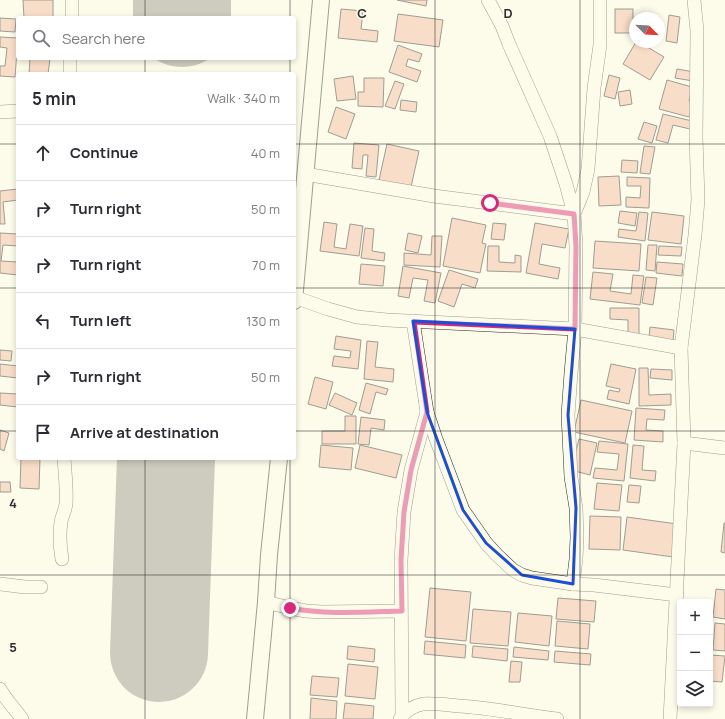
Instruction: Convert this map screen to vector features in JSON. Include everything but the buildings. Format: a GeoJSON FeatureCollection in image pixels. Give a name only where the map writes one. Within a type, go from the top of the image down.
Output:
{"type":"FeatureCollection","features":[{"type":"Feature","properties":{"kind":"street"},"geometry":{"type":"LineString","coordinates":[[72,0],[72,16]]}},
{"type":"Feature","properties":{"kind":"street"},"geometry":{"type":"LineString","coordinates":[[296,275],[321,0]]}},
{"type":"Feature","properties":{"kind":"street"},"geometry":{"type":"LineString","coordinates":[[488,0],[502,26],[550,136],[574,214],[576,246],[575,329],[568,416],[571,477],[576,508],[577,537],[573,584]]}},
{"type":"Feature","properties":{"kind":"street"},"geometry":{"type":"LineString","coordinates":[[574,214],[588,169],[594,88],[600,45],[600,0]]}},
{"type":"Feature","properties":{"kind":"street"},"geometry":{"type":"LineString","coordinates":[[670,719],[684,443],[681,348],[698,200],[696,137],[697,31],[694,0]]}},
{"type":"Feature","properties":{"kind":"street"},"geometry":{"type":"LineString","coordinates":[[70,60],[70,72]]}},
{"type":"Feature","properties":{"kind":"street"},"geometry":{"type":"LineString","coordinates":[[0,112],[16,111]]}},
{"type":"Feature","properties":{"kind":"street"},"geometry":{"type":"LineString","coordinates":[[305,174],[434,196],[574,214]]}},
{"type":"Feature","properties":{"kind":"street"},"geometry":{"type":"LineString","coordinates":[[296,298],[357,317],[414,322],[575,329],[681,348]]}},
{"type":"Feature","properties":{"kind":"street"},"geometry":{"type":"LineString","coordinates":[[414,322],[427,412],[463,510],[486,543],[513,570],[532,578],[676,595]]}},
{"type":"Feature","properties":{"kind":"street"},"geometry":{"type":"LineString","coordinates":[[401,717],[401,560],[404,512],[411,470],[427,412]]}},
{"type":"Feature","properties":{"kind":"street"},"geometry":{"type":"LineString","coordinates":[[684,443],[725,448]]}},
{"type":"Feature","properties":{"kind":"street"},"geometry":{"type":"LineString","coordinates":[[62,559],[60,531],[61,521],[66,505],[64,460]]}},
{"type":"Feature","properties":{"kind":"street"},"geometry":{"type":"LineString","coordinates":[[255,719],[279,460]]}},
{"type":"Feature","properties":{"kind":"street"},"geometry":{"type":"LineString","coordinates":[[0,584],[25,587],[42,587]]}},
{"type":"Feature","properties":{"kind":"street"},"geometry":{"type":"LineString","coordinates":[[266,602],[301,610],[322,612],[402,611]]}},
{"type":"Feature","properties":{"kind":"street"},"geometry":{"type":"LineString","coordinates":[[0,689],[22,719]]}},
{"type":"Feature","properties":{"kind":"street"},"geometry":{"type":"LineString","coordinates":[[401,717],[411,708],[422,704],[444,704],[477,707],[557,719]]}},
{"type":"Feature","properties":{"kind":"highlighted area"},"geometry":{"type":"Polygon","coordinates":[[[413,321],[575,329],[568,415],[576,508],[573,584],[522,575],[486,543],[463,510],[427,412],[413,321]]]}},
{"type":"Feature","properties":{"kind":"runway"},"geometry":{"type":"LineString","coordinates":[[182,0],[182,16]]}},
{"type":"Feature","properties":{"kind":"runway"},"geometry":{"type":"LineString","coordinates":[[159,653],[166,460]]}},
{"type":"Feature","properties":{"kind":"route"},"geometry":{"type":"LineString","coordinates":[[290,608],[322,612],[402,611],[401,560],[404,512],[411,470],[427,412],[414,322],[575,329],[576,246],[574,214],[490,203]]}}]}
